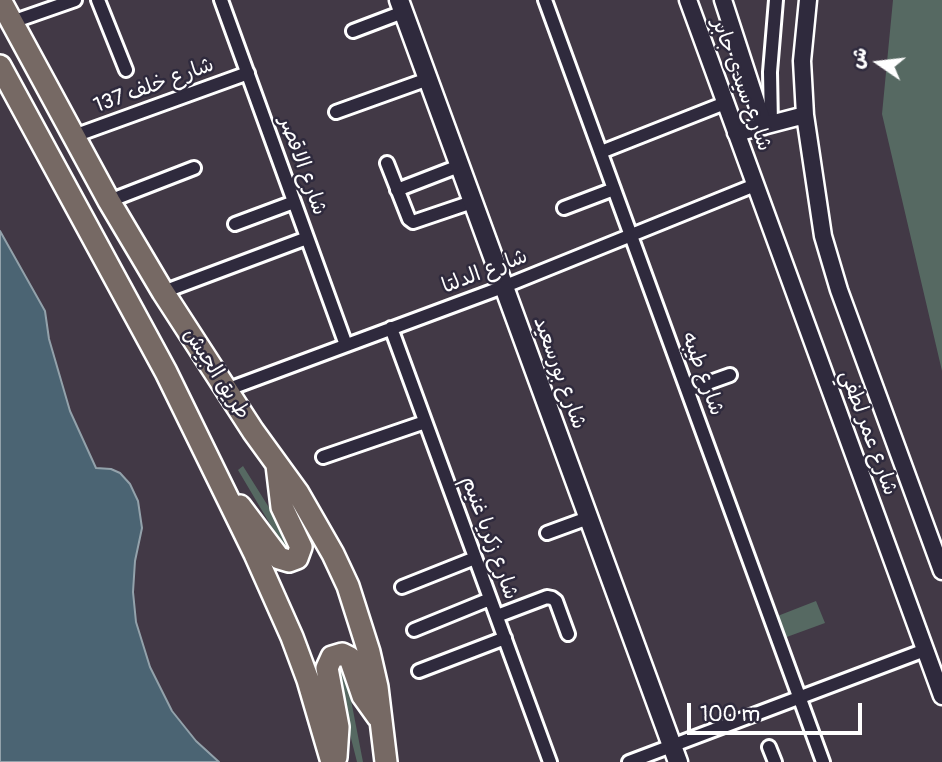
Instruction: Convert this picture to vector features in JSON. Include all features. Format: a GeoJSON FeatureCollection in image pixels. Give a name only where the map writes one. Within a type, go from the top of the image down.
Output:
{"type":"FeatureCollection","features":[{"type":"Feature","properties":{"kind":"highway","name":"طريق الجيش"},"geometry":{"type":"LineString","coordinates":[[0,0],[109,201],[163,292],[317,523],[348,586],[369,652],[382,721],[386,762]]}},
{"type":"Feature","properties":{"kind":"highway","name":"طريق الجيش"},"geometry":{"type":"LineString","coordinates":[[0,66],[166,372],[255,554],[292,637],[333,762]]}},
{"type":"Feature","properties":{"kind":"highway"},"geometry":{"type":"LineString","coordinates":[[219,484],[248,514],[279,558],[293,561],[299,555],[301,547],[282,507],[277,465]]}},
{"type":"Feature","properties":{"kind":"highway"},"geometry":{"type":"LineString","coordinates":[[333,762],[339,737],[327,668],[332,657],[342,654],[350,658],[363,696],[382,721]]}},
{"type":"Feature","properties":{"kind":"main road","name":"شارع بورسعيد"},"geometry":{"type":"LineString","coordinates":[[401,6],[675,754]]}},
{"type":"Feature","properties":{"kind":"street"},"geometry":{"type":"LineString","coordinates":[[12,22],[75,0]]}},
{"type":"Feature","properties":{"kind":"street"},"geometry":{"type":"LineString","coordinates":[[98,0],[126,71]]}},
{"type":"Feature","properties":{"kind":"street","name":"شارع الاقصر"},"geometry":{"type":"LineString","coordinates":[[221,0],[346,345]]}},
{"type":"Feature","properties":{"kind":"street","name":"شارع طيبه"},"geometry":{"type":"LineString","coordinates":[[545,0],[823,762]]}},
{"type":"Feature","properties":{"kind":"street","name":"شارع سيدى جابر"},"geometry":{"type":"LineString","coordinates":[[688,0],[755,185]]}},
{"type":"Feature","properties":{"kind":"street","name":"شارع سيدى جابر"},"geometry":{"type":"LineString","coordinates":[[723,0],[767,125]]}},
{"type":"Feature","properties":{"kind":"street"},"geometry":{"type":"LineString","coordinates":[[767,125],[776,0]]}},
{"type":"Feature","properties":{"kind":"street","name":"شارع عمر لطفي"},"geometry":{"type":"LineString","coordinates":[[807,0],[802,61],[804,115],[819,214],[830,263],[942,571]]}},
{"type":"Feature","properties":{"kind":"street"},"geometry":{"type":"LineString","coordinates":[[353,31],[401,6]]}},
{"type":"Feature","properties":{"kind":"street","name":"شارع خلف 137"},"geometry":{"type":"LineString","coordinates":[[74,136],[248,73]]}},
{"type":"Feature","properties":{"kind":"street"},"geometry":{"type":"LineString","coordinates":[[336,112],[428,79]]}},
{"type":"Feature","properties":{"kind":"street"},"geometry":{"type":"LineString","coordinates":[[601,152],[725,103]]}},
{"type":"Feature","properties":{"kind":"street"},"geometry":{"type":"LineString","coordinates":[[736,133],[804,115]]}},
{"type":"Feature","properties":{"kind":"street"},"geometry":{"type":"LineString","coordinates":[[387,163],[409,219],[413,222],[472,202]]}},
{"type":"Feature","properties":{"kind":"street"},"geometry":{"type":"LineString","coordinates":[[397,190],[459,166]]}},
{"type":"Feature","properties":{"kind":"street"},"geometry":{"type":"LineString","coordinates":[[109,201],[194,168]]}},
{"type":"Feature","properties":{"kind":"street","name":"شارع عمر لطفي"},"geometry":{"type":"LineString","coordinates":[[755,185],[942,696]]}},
{"type":"Feature","properties":{"kind":"street","name":"شارع الدلتا"},"geometry":{"type":"LineString","coordinates":[[226,390],[503,287],[755,185]]}},
{"type":"Feature","properties":{"kind":"street"},"geometry":{"type":"LineString","coordinates":[[564,208],[614,189]]}},
{"type":"Feature","properties":{"kind":"street"},"geometry":{"type":"LineString","coordinates":[[235,224],[294,202]]}},
{"type":"Feature","properties":{"kind":"street"},"geometry":{"type":"LineString","coordinates":[[163,292],[307,238]]}},
{"type":"Feature","properties":{"kind":"street","name":"شارع زكريا غنيم"},"geometry":{"type":"LineString","coordinates":[[391,328],[550,762]]}},
{"type":"Feature","properties":{"kind":"street"},"geometry":{"type":"LineString","coordinates":[[688,390],[730,375]]}},
{"type":"Feature","properties":{"kind":"street"},"geometry":{"type":"LineString","coordinates":[[323,457],[425,422]]}},
{"type":"Feature","properties":{"kind":"street"},"geometry":{"type":"LineString","coordinates":[[547,533],[588,518]]}},
{"type":"Feature","properties":{"kind":"street"},"geometry":{"type":"LineString","coordinates":[[402,587],[475,558]]}},
{"type":"Feature","properties":{"kind":"street"},"geometry":{"type":"LineString","coordinates":[[497,616],[547,597],[552,598],[556,601],[568,634]]}},
{"type":"Feature","properties":{"kind":"street"},"geometry":{"type":"LineString","coordinates":[[414,630],[490,599]]}},
{"type":"Feature","properties":{"kind":"street"},"geometry":{"type":"LineString","coordinates":[[419,671],[505,638]]}},
{"type":"Feature","properties":{"kind":"street"},"geometry":{"type":"LineString","coordinates":[[629,762],[675,754],[800,697],[925,650]]}},
{"type":"Feature","properties":{"kind":"street"},"geometry":{"type":"LineString","coordinates":[[769,747],[775,762]]}},
{"type":"Feature","properties":{"kind":"green space"},"geometry":{"type":"Polygon","coordinates":[[[893,0],[942,0],[942,371],[882,114],[893,0]]]}},
{"type":"Feature","properties":{"kind":"green space"},"geometry":{"type":"Polygon","coordinates":[[[243,466],[290,541],[288,548],[283,546],[238,470],[243,466]]]}},
{"type":"Feature","properties":{"kind":"green space"},"geometry":{"type":"Polygon","coordinates":[[[816,601],[825,623],[784,638],[775,617],[816,601]]]}},
{"type":"Feature","properties":{"kind":"green space"},"geometry":{"type":"Polygon","coordinates":[[[339,666],[345,669],[363,762],[357,762],[334,671],[339,666]]]}},
{"type":"Feature","properties":{"kind":"water"},"geometry":{"type":"Polygon","coordinates":[[[0,231],[45,311],[49,339],[70,411],[96,468],[120,473],[130,484],[138,501],[142,528],[135,561],[133,592],[136,622],[150,667],[172,711],[196,741],[219,762],[0,762],[0,231]]]}}]}
